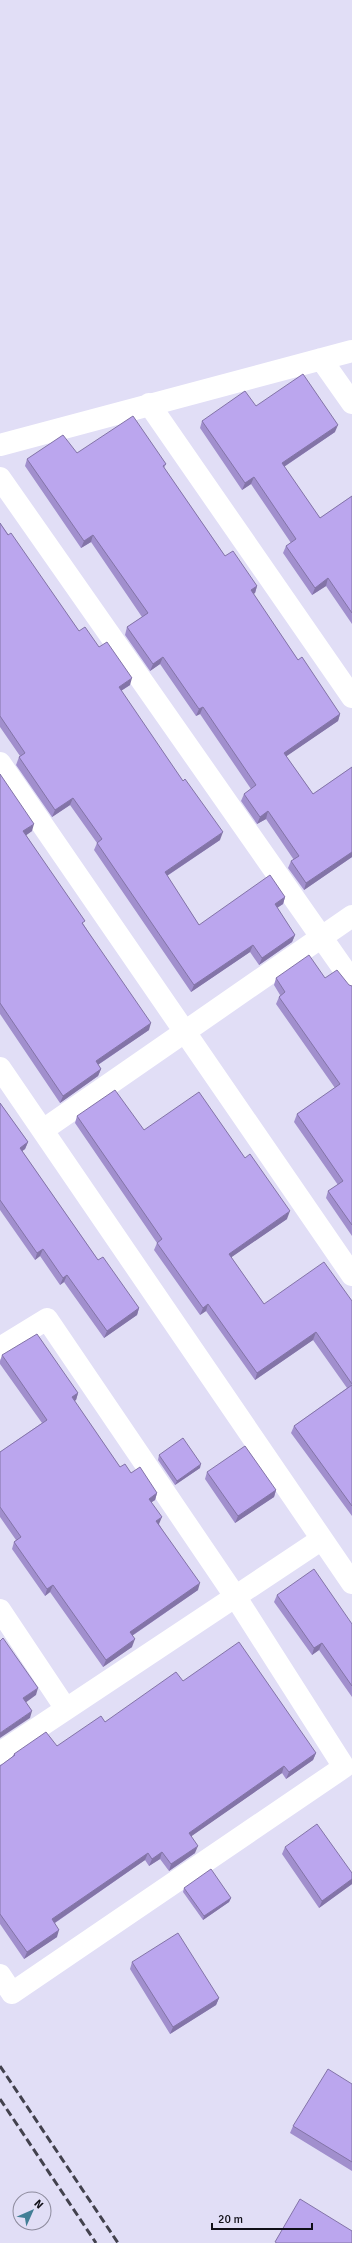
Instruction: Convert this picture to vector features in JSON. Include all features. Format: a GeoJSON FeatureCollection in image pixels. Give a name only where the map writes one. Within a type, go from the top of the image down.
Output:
{"type":"FeatureCollection","features":[{"type":"Feature","properties":{"kind":"street"},"geometry":{"type":"LineString","coordinates":[[0,445],[149,404],[352,352]]}},
{"type":"Feature","properties":{"kind":"street"},"geometry":{"type":"LineString","coordinates":[[321,359],[352,403]]}},
{"type":"Feature","properties":{"kind":"street"},"geometry":{"type":"LineString","coordinates":[[149,404],[352,697]]}},
{"type":"Feature","properties":{"kind":"street"},"geometry":{"type":"LineString","coordinates":[[0,478],[352,981]]}},
{"type":"Feature","properties":{"kind":"street"},"geometry":{"type":"LineString","coordinates":[[0,763],[352,1275]]}},
{"type":"Feature","properties":{"kind":"street"},"geometry":{"type":"LineString","coordinates":[[43,1130],[352,916]]}},
{"type":"Feature","properties":{"kind":"street"},"geometry":{"type":"LineString","coordinates":[[0,1068],[352,1583]]}},
{"type":"Feature","properties":{"kind":"street"},"geometry":{"type":"LineString","coordinates":[[0,1348],[47,1319],[235,1596],[344,1767],[12,1993],[0,1975]]}},
{"type":"Feature","properties":{"kind":"street"},"geometry":{"type":"LineString","coordinates":[[0,1753],[235,1596],[322,1540]]}},
{"type":"Feature","properties":{"kind":"street"},"geometry":{"type":"LineString","coordinates":[[0,1610],[66,1709]]}},
{"type":"Feature","properties":{"kind":"building"},"geometry":{"type":"Polygon","coordinates":[[[303,374],[338,425],[282,463],[320,518],[352,496],[352,613],[328,578],[315,588],[286,546],[296,539],[254,477],[245,483],[202,421],[245,391],[256,406],[303,374]]]}},
{"type":"Feature","properties":{"kind":"building"},"geometry":{"type":"Polygon","coordinates":[[[133,416],[166,464],[163,466],[225,556],[233,551],[257,586],[251,590],[298,660],[302,657],[340,714],[284,753],[313,794],[352,767],[352,852],[306,883],[291,861],[299,856],[268,811],[260,817],[244,794],[256,785],[203,707],[199,709],[163,657],[153,664],[127,627],[148,613],[93,535],[84,541],[27,459],[63,435],[77,453],[133,416]]]}},
{"type":"Feature","properties":{"kind":"building"},"geometry":{"type":"Polygon","coordinates":[[[0,523],[8,535],[11,533],[79,631],[85,627],[99,647],[107,642],[132,678],[119,687],[183,781],[185,779],[223,832],[165,872],[199,925],[270,875],[285,897],[275,904],[295,935],[262,958],[253,945],[194,985],[97,843],[102,839],[73,798],[55,810],[19,757],[25,753],[0,716],[0,523]]]}},
{"type":"Feature","properties":{"kind":"building"},"geometry":{"type":"Polygon","coordinates":[[[0,774],[34,824],[23,831],[85,921],[82,923],[151,1023],[96,1061],[101,1069],[63,1096],[0,1003],[0,774]]]}},
{"type":"Feature","properties":{"kind":"building"},"geometry":{"type":"Polygon","coordinates":[[[309,955],[325,978],[337,970],[349,985],[352,986],[352,1225],[328,1191],[343,1181],[297,1114],[340,1084],[279,997],[285,992],[276,978],[309,955]]]}},
{"type":"Feature","properties":{"kind":"building"},"geometry":{"type":"Polygon","coordinates":[[[115,1090],[144,1130],[199,1092],[245,1158],[250,1154],[290,1211],[229,1254],[264,1304],[324,1262],[352,1301],[352,1384],[316,1332],[257,1373],[208,1304],[203,1308],[157,1243],[162,1239],[77,1116],[115,1090]]]}},
{"type":"Feature","properties":{"kind":"building"},"geometry":{"type":"Polygon","coordinates":[[[0,1103],[28,1142],[20,1148],[98,1260],[103,1257],[139,1308],[107,1331],[67,1275],[63,1278],[43,1249],[37,1253],[0,1200],[0,1103]]]}},
{"type":"Feature","properties":{"kind":"building"},"geometry":{"type":"Polygon","coordinates":[[[37,1334],[78,1393],[72,1397],[120,1467],[125,1464],[131,1473],[140,1467],[157,1493],[149,1499],[162,1517],[156,1521],[200,1583],[130,1632],[135,1639],[106,1660],[53,1585],[47,1589],[14,1542],[21,1537],[0,1507],[0,1452],[47,1420],[2,1355],[37,1334]]]}},
{"type":"Feature","properties":{"kind":"building"},"geometry":{"type":"Polygon","coordinates":[[[352,1385],[352,1506],[294,1426],[352,1385]]]}},
{"type":"Feature","properties":{"kind":"building"},"geometry":{"type":"Polygon","coordinates":[[[183,1438],[201,1464],[177,1481],[159,1455],[183,1438]]]}},
{"type":"Feature","properties":{"kind":"building"},"geometry":{"type":"Polygon","coordinates":[[[245,1446],[276,1490],[238,1516],[207,1472],[245,1446]]]}},
{"type":"Feature","properties":{"kind":"building"},"geometry":{"type":"Polygon","coordinates":[[[314,1569],[352,1624],[352,1686],[322,1643],[314,1648],[277,1595],[314,1569]]]}},
{"type":"Feature","properties":{"kind":"building"},"geometry":{"type":"Polygon","coordinates":[[[3,1638],[38,1688],[23,1698],[32,1711],[0,1733],[0,1641],[3,1638]]]}},
{"type":"Feature","properties":{"kind":"building"},"geometry":{"type":"Polygon","coordinates":[[[239,1642],[316,1753],[289,1772],[284,1766],[189,1833],[198,1846],[171,1864],[162,1852],[152,1859],[148,1853],[52,1919],[59,1930],[27,1952],[0,1914],[0,1766],[15,1755],[14,1754],[46,1732],[57,1746],[101,1716],[105,1722],[176,1672],[183,1681],[239,1642]]]}},
{"type":"Feature","properties":{"kind":"building"},"geometry":{"type":"Polygon","coordinates":[[[317,1824],[352,1873],[352,1879],[322,1901],[285,1847],[317,1824]]]}},
{"type":"Feature","properties":{"kind":"building"},"geometry":{"type":"Polygon","coordinates":[[[211,1869],[231,1898],[204,1916],[184,1888],[211,1869]]]}},
{"type":"Feature","properties":{"kind":"building"},"geometry":{"type":"Polygon","coordinates":[[[178,1933],[219,1998],[173,2027],[132,1962],[178,1933]]]}},
{"type":"Feature","properties":{"kind":"building"},"geometry":{"type":"Polygon","coordinates":[[[328,2069],[352,2084],[352,2162],[293,2126],[328,2069]]]}},
{"type":"Feature","properties":{"kind":"building"},"geometry":{"type":"Polygon","coordinates":[[[300,2199],[352,2231],[352,2243],[275,2242],[300,2199]]]}},
{"type":"Feature","properties":{"kind":"railway"},"geometry":{"type":"LineString","coordinates":[[0,2066],[118,2243]]}},
{"type":"Feature","properties":{"kind":"railway"},"geometry":{"type":"LineString","coordinates":[[0,2099],[96,2243]]}}]}
